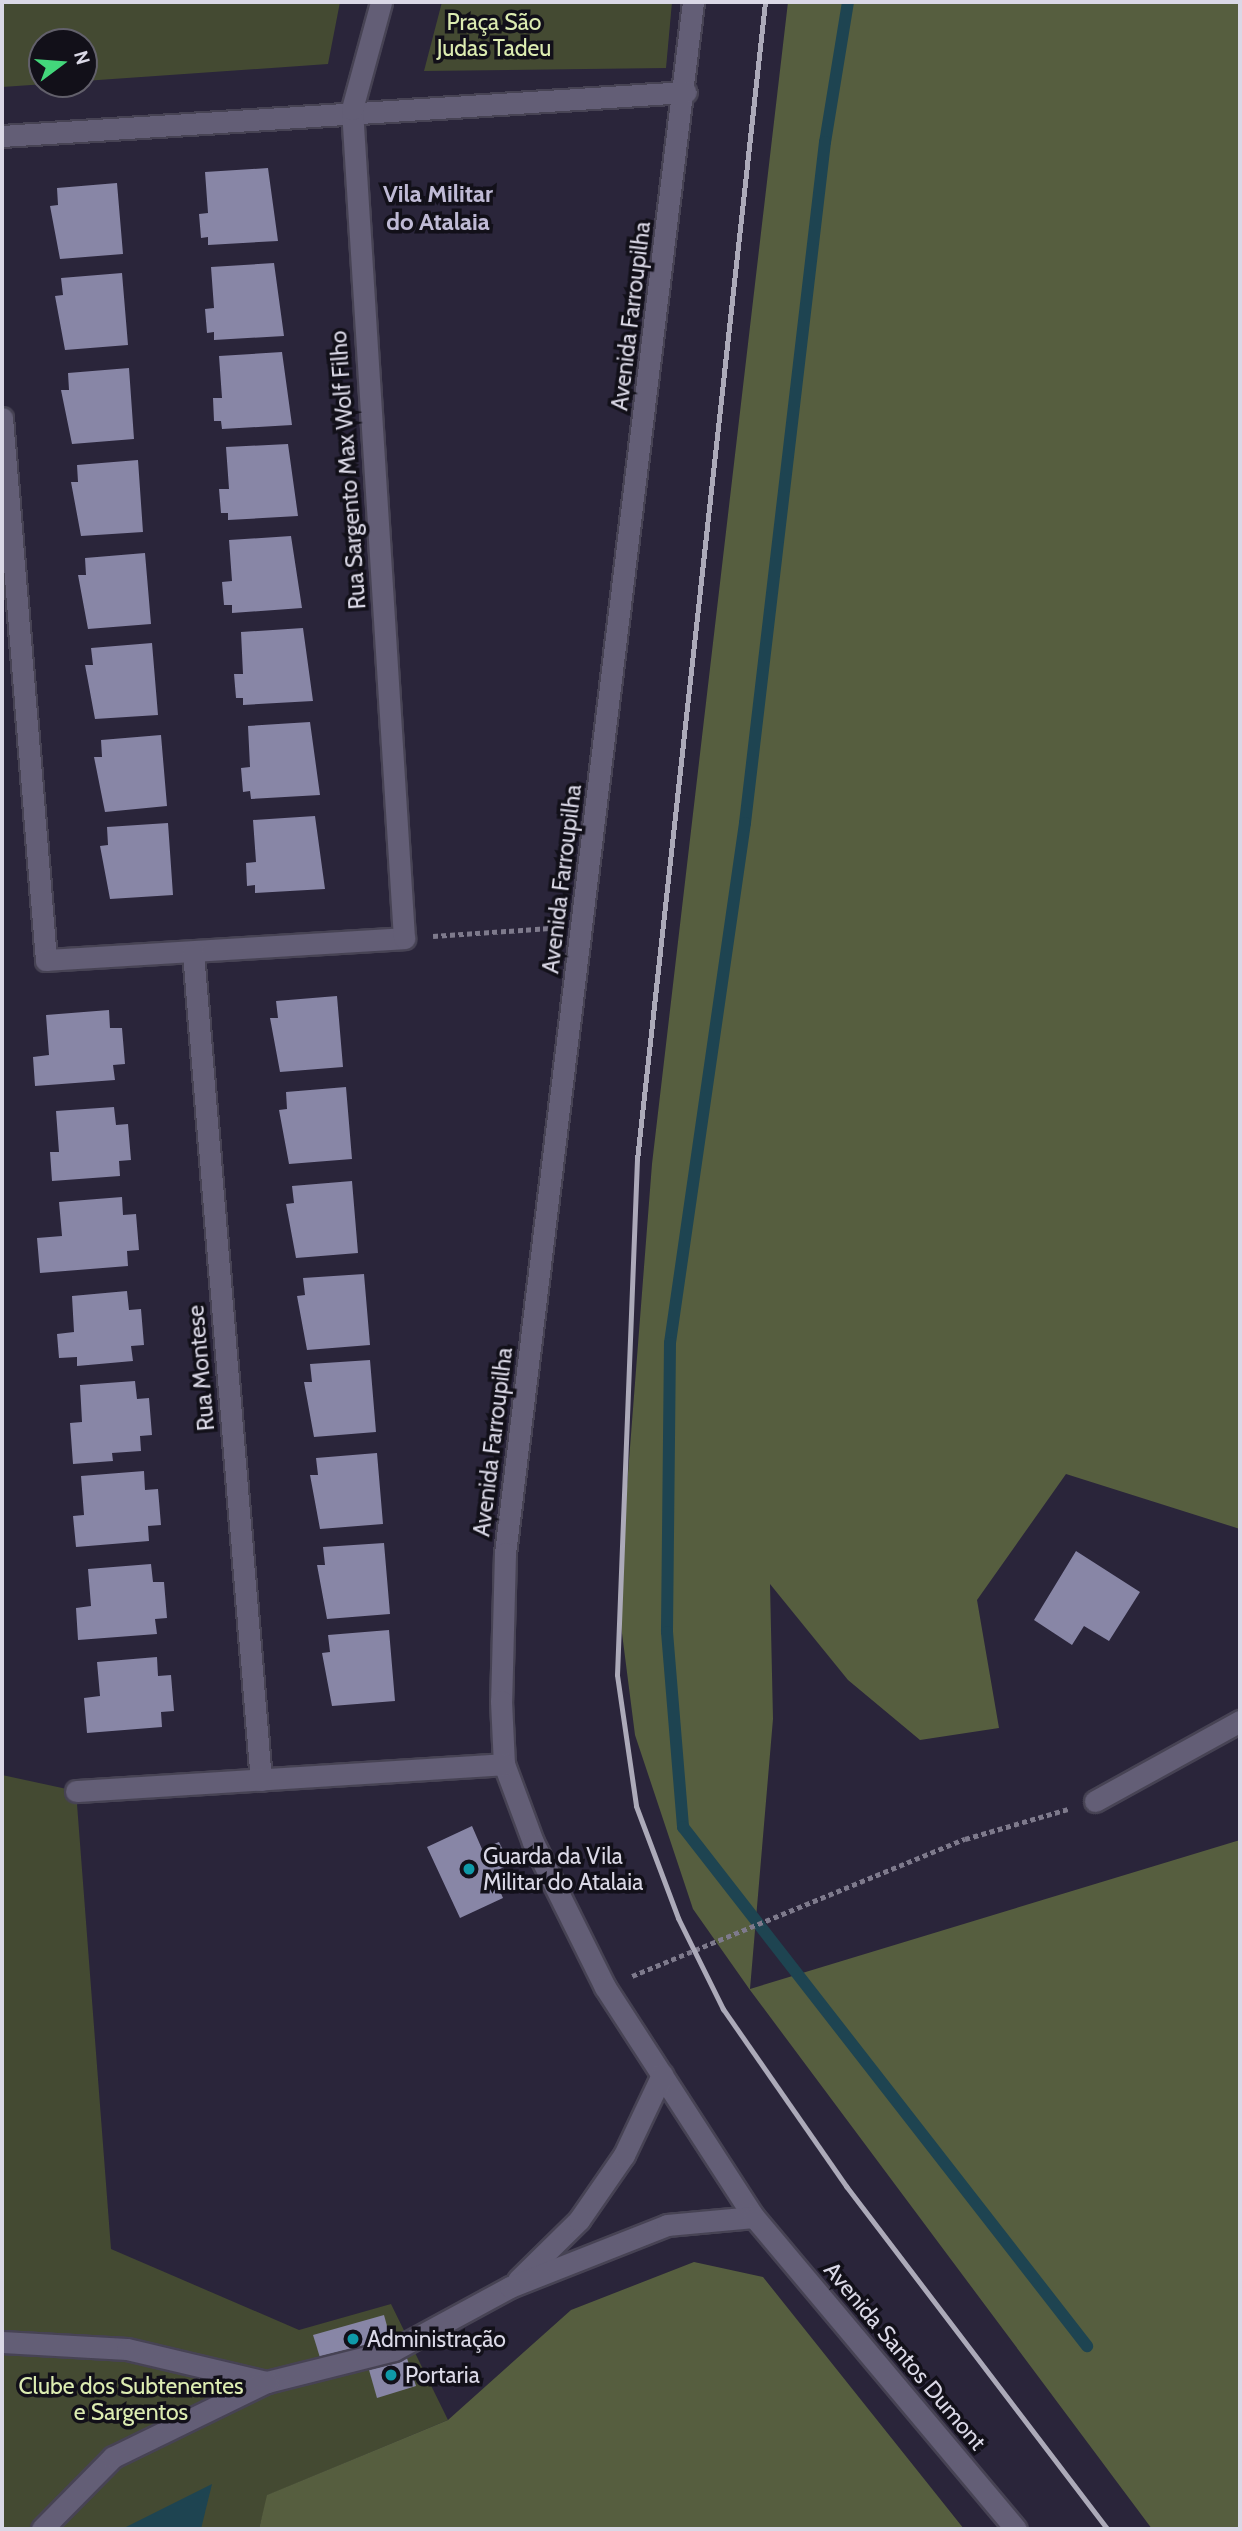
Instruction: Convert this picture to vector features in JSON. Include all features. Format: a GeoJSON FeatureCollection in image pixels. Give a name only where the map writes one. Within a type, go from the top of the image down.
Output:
{"type":"FeatureCollection","features":[{"type":"Feature","properties":{"kind":"street","name":"Rua Sargento Max Wolf Filho"},"geometry":{"type":"LineString","coordinates":[[381,2],[352,109],[404,938]]}},
{"type":"Feature","properties":{"kind":"street","name":"Avenida Farroupilha"},"geometry":{"type":"LineString","coordinates":[[503,1764],[505,1553],[685,92],[693,2]]}},
{"type":"Feature","properties":{"kind":"street"},"geometry":{"type":"LineString","coordinates":[[2,136],[352,109],[685,92]]}},
{"type":"Feature","properties":{"kind":"street"},"geometry":{"type":"LineString","coordinates":[[2,418],[46,960],[404,938]]}},
{"type":"Feature","properties":{"kind":"street","name":"Rua Montese"},"geometry":{"type":"LineString","coordinates":[[193,952],[261,1780]]}},
{"type":"Feature","properties":{"kind":"street"},"geometry":{"type":"LineString","coordinates":[[1095,1801],[1240,1721]]}},
{"type":"Feature","properties":{"kind":"street"},"geometry":{"type":"LineString","coordinates":[[76,1791],[503,1764]]}},
{"type":"Feature","properties":{"kind":"street","name":"Avenida Santos Dumont"},"geometry":{"type":"LineString","coordinates":[[503,1764],[533,1842],[605,1987],[754,2217],[1016,2529]]}},
{"type":"Feature","properties":{"kind":"street"},"geometry":{"type":"LineString","coordinates":[[510,2287],[579,2220],[624,2155],[662,2075]]}},
{"type":"Feature","properties":{"kind":"street"},"geometry":{"type":"LineString","coordinates":[[42,2529],[113,2457],[267,2382],[394,2350],[510,2287],[667,2225],[754,2217]]}},
{"type":"Feature","properties":{"kind":"street"},"geometry":{"type":"LineString","coordinates":[[2,2342],[127,2349],[267,2382]]}},
{"type":"Feature","properties":{"kind":"path"},"geometry":{"type":"LineString","coordinates":[[404,938],[583,926]]}},
{"type":"Feature","properties":{"kind":"path"},"geometry":{"type":"LineString","coordinates":[[605,1987],[965,1839],[1095,1801]]}},
{"type":"Feature","properties":{"kind":"green space"},"geometry":{"type":"Polygon","coordinates":[[[2,2],[340,2],[328,64],[98,80],[98,28],[28,28],[28,85],[2,87],[2,2]]]}},
{"type":"Feature","properties":{"kind":"green space","name":"Praça São Judas Tadeu"},"geometry":{"type":"Polygon","coordinates":[[[442,2],[672,2],[666,68],[424,71],[442,2]]]}},
{"type":"Feature","properties":{"kind":"green space"},"geometry":{"type":"Polygon","coordinates":[[[788,2],[1240,2],[1240,1529],[1066,1474],[977,1600],[999,1728],[920,1740],[848,1680],[770,1584],[773,1719],[750,1989],[1240,1840],[1240,2529],[1152,2529],[750,1990],[693,1909],[635,1735],[618,1602],[652,1164],[788,2]]]}},
{"type":"Feature","properties":{"kind":"green space","name":"Clube dos Subtenentes e Sargentos"},"geometry":{"type":"Polygon","coordinates":[[[2,1775],[76,1791],[111,2249],[299,2330],[391,2304],[448,2420],[268,2495],[259,2529],[2,2529],[2,1775]]]}},
{"type":"Feature","properties":{"kind":"green space"},"geometry":{"type":"Polygon","coordinates":[[[694,2262],[763,2277],[964,2529],[259,2529],[267,2495],[448,2420],[571,2310],[694,2262]]]}},
{"type":"Feature","properties":{"kind":"water"},"geometry":{"type":"Polygon","coordinates":[[[212,2484],[201,2529],[122,2529],[212,2484]]]}},
{"type":"Feature","properties":{"kind":"building"},"geometry":{"type":"Polygon","coordinates":[[[268,168],[278,241],[208,245],[208,237],[201,238],[199,214],[208,213],[205,172],[268,168]]]}},
{"type":"Feature","properties":{"kind":"building"},"geometry":{"type":"Polygon","coordinates":[[[117,183],[123,254],[60,259],[50,206],[58,205],[57,188],[117,183]]]}},
{"type":"Feature","properties":{"kind":"building"},"geometry":{"type":"Polygon","coordinates":[[[274,263],[284,336],[214,340],[214,332],[207,333],[205,309],[214,308],[211,267],[274,263]]]}},
{"type":"Feature","properties":{"kind":"building"},"geometry":{"type":"Polygon","coordinates":[[[122,273],[128,345],[65,350],[55,296],[63,295],[61,278],[122,273]]]}},
{"type":"Feature","properties":{"kind":"building"},"geometry":{"type":"Polygon","coordinates":[[[282,352],[292,425],[222,429],[221,421],[214,421],[213,398],[222,398],[219,356],[282,352]]]}},
{"type":"Feature","properties":{"kind":"building"},"geometry":{"type":"Polygon","coordinates":[[[129,368],[134,439],[72,444],[61,390],[69,390],[68,373],[129,368]]]}},
{"type":"Feature","properties":{"kind":"building"},"geometry":{"type":"Polygon","coordinates":[[[288,444],[298,516],[228,520],[228,513],[221,513],[219,489],[229,489],[226,447],[288,444]]]}},
{"type":"Feature","properties":{"kind":"building"},"geometry":{"type":"Polygon","coordinates":[[[138,460],[143,532],[81,536],[71,482],[78,482],[77,465],[138,460]]]}},
{"type":"Feature","properties":{"kind":"building"},"geometry":{"type":"Polygon","coordinates":[[[291,536],[302,608],[232,613],[232,605],[224,605],[222,582],[232,581],[229,540],[291,536]]]}},
{"type":"Feature","properties":{"kind":"building"},"geometry":{"type":"Polygon","coordinates":[[[145,553],[151,624],[88,629],[78,575],[86,575],[85,558],[145,553]]]}},
{"type":"Feature","properties":{"kind":"building"},"geometry":{"type":"Polygon","coordinates":[[[303,628],[313,701],[243,705],[243,698],[236,698],[234,674],[243,674],[241,632],[303,628]]]}},
{"type":"Feature","properties":{"kind":"building"},"geometry":{"type":"Polygon","coordinates":[[[152,643],[158,715],[95,719],[85,665],[93,665],[91,648],[152,643]]]}},
{"type":"Feature","properties":{"kind":"building"},"geometry":{"type":"Polygon","coordinates":[[[310,722],[320,795],[251,799],[250,791],[243,792],[241,768],[250,767],[248,726],[310,722]]]}},
{"type":"Feature","properties":{"kind":"building"},"geometry":{"type":"Polygon","coordinates":[[[161,735],[167,806],[105,812],[94,757],[102,757],[101,740],[161,735]]]}},
{"type":"Feature","properties":{"kind":"building"},"geometry":{"type":"Polygon","coordinates":[[[315,816],[325,889],[255,893],[255,885],[247,886],[246,863],[256,862],[253,820],[315,816]]]}},
{"type":"Feature","properties":{"kind":"building"},"geometry":{"type":"Polygon","coordinates":[[[168,823],[173,895],[110,899],[100,846],[108,845],[107,827],[168,823]]]}},
{"type":"Feature","properties":{"kind":"building"},"geometry":{"type":"Polygon","coordinates":[[[337,996],[343,1067],[280,1072],[270,1018],[278,1018],[276,1001],[337,996]]]}},
{"type":"Feature","properties":{"kind":"building"},"geometry":{"type":"Polygon","coordinates":[[[109,1010],[110,1028],[122,1028],[125,1064],[113,1065],[115,1080],[35,1086],[33,1057],[49,1055],[46,1015],[109,1010]]]}},
{"type":"Feature","properties":{"kind":"building"},"geometry":{"type":"Polygon","coordinates":[[[346,1087],[352,1159],[289,1164],[279,1110],[287,1109],[286,1092],[346,1087]]]}},
{"type":"Feature","properties":{"kind":"building"},"geometry":{"type":"Polygon","coordinates":[[[114,1107],[116,1125],[128,1124],[131,1160],[119,1161],[120,1176],[52,1181],[50,1152],[59,1152],[56,1111],[114,1107]]]}},
{"type":"Feature","properties":{"kind":"building"},"geometry":{"type":"Polygon","coordinates":[[[352,1181],[358,1253],[296,1258],[286,1204],[294,1203],[292,1186],[352,1181]]]}},
{"type":"Feature","properties":{"kind":"building"},"geometry":{"type":"Polygon","coordinates":[[[122,1197],[123,1215],[136,1214],[139,1250],[127,1251],[128,1266],[40,1273],[37,1238],[62,1236],[59,1202],[122,1197]]]}},
{"type":"Feature","properties":{"kind":"building"},"geometry":{"type":"Polygon","coordinates":[[[364,1274],[370,1345],[307,1350],[297,1296],[305,1295],[303,1278],[364,1274]]]}},
{"type":"Feature","properties":{"kind":"building"},"geometry":{"type":"Polygon","coordinates":[[[127,1291],[129,1310],[141,1309],[144,1345],[131,1346],[133,1361],[77,1366],[77,1357],[59,1358],[57,1334],[74,1332],[72,1296],[127,1291]]]}},
{"type":"Feature","properties":{"kind":"building"},"geometry":{"type":"Polygon","coordinates":[[[370,1360],[376,1432],[314,1437],[304,1382],[312,1382],[310,1364],[370,1360]]]}},
{"type":"Feature","properties":{"kind":"building"},"geometry":{"type":"Polygon","coordinates":[[[135,1381],[137,1399],[149,1398],[152,1435],[140,1436],[141,1451],[112,1453],[113,1461],[73,1464],[70,1423],[82,1422],[80,1385],[135,1381]]]}},
{"type":"Feature","properties":{"kind":"building"},"geometry":{"type":"Polygon","coordinates":[[[377,1453],[383,1524],[320,1529],[310,1475],[318,1475],[316,1458],[377,1453]]]}},
{"type":"Feature","properties":{"kind":"building"},"geometry":{"type":"Polygon","coordinates":[[[144,1471],[145,1490],[158,1489],[161,1525],[148,1526],[149,1541],[76,1547],[73,1516],[84,1515],[81,1476],[144,1471]]]}},
{"type":"Feature","properties":{"kind":"building"},"geometry":{"type":"Polygon","coordinates":[[[384,1543],[390,1614],[327,1619],[317,1565],[325,1565],[323,1547],[384,1543]]]}},
{"type":"Feature","properties":{"kind":"building"},"geometry":{"type":"Polygon","coordinates":[[[1076,1551],[1140,1592],[1109,1641],[1084,1626],[1072,1645],[1034,1620],[1076,1551]]]}},
{"type":"Feature","properties":{"kind":"building"},"geometry":{"type":"Polygon","coordinates":[[[151,1564],[153,1582],[164,1582],[167,1618],[155,1619],[157,1634],[78,1640],[76,1608],[91,1606],[88,1569],[151,1564]]]}},
{"type":"Feature","properties":{"kind":"building"},"geometry":{"type":"Polygon","coordinates":[[[389,1630],[395,1701],[332,1706],[322,1653],[330,1652],[328,1635],[389,1630]]]}},
{"type":"Feature","properties":{"kind":"building"},"geometry":{"type":"Polygon","coordinates":[[[157,1657],[158,1676],[171,1675],[174,1711],[161,1712],[162,1727],[87,1733],[84,1698],[100,1696],[97,1662],[157,1657]]]}},
{"type":"Feature","properties":{"kind":"building","name":"Guarda da Vila Militar do Atalaia"},"geometry":{"type":"Polygon","coordinates":[[[472,1826],[482,1849],[499,1842],[510,1864],[492,1873],[503,1898],[460,1918],[427,1847],[472,1826]]]}},
{"type":"Feature","properties":{"kind":"building","name":"Administração"},"geometry":{"type":"Polygon","coordinates":[[[384,2315],[392,2344],[322,2364],[313,2335],[384,2315]]]}},
{"type":"Feature","properties":{"kind":"building","name":"Portaria"},"geometry":{"type":"Polygon","coordinates":[[[405,2352],[416,2386],[377,2398],[367,2363],[405,2352]]]}},
{"type":"Feature","properties":{"kind":"waterway"},"geometry":{"type":"LineString","coordinates":[[848,2],[825,142],[745,823],[670,1343],[667,1632],[683,1827],[1087,2346]]}},
{"type":"Feature","properties":{"kind":"railway"},"geometry":{"type":"LineString","coordinates":[[765,2],[637,1159],[617,1675],[636,1806],[678,1918],[723,2009],[846,2186],[1107,2529]]}},
{"type":"Feature","properties":{"kind":"place","name":"Guarda da Vila Militar do Atalaia"},"geometry":{"type":"Point","coordinates":[469,1869]}},
{"type":"Feature","properties":{"kind":"place","name":"Administração"},"geometry":{"type":"Point","coordinates":[353,2339]}},
{"type":"Feature","properties":{"kind":"place","name":"Portaria"},"geometry":{"type":"Point","coordinates":[391,2375]}},
{"type":"Feature","properties":{"kind":"district","name":"Vila Militar do Atalaia"},"geometry":{"type":"Point","coordinates":[438,208]}}]}
